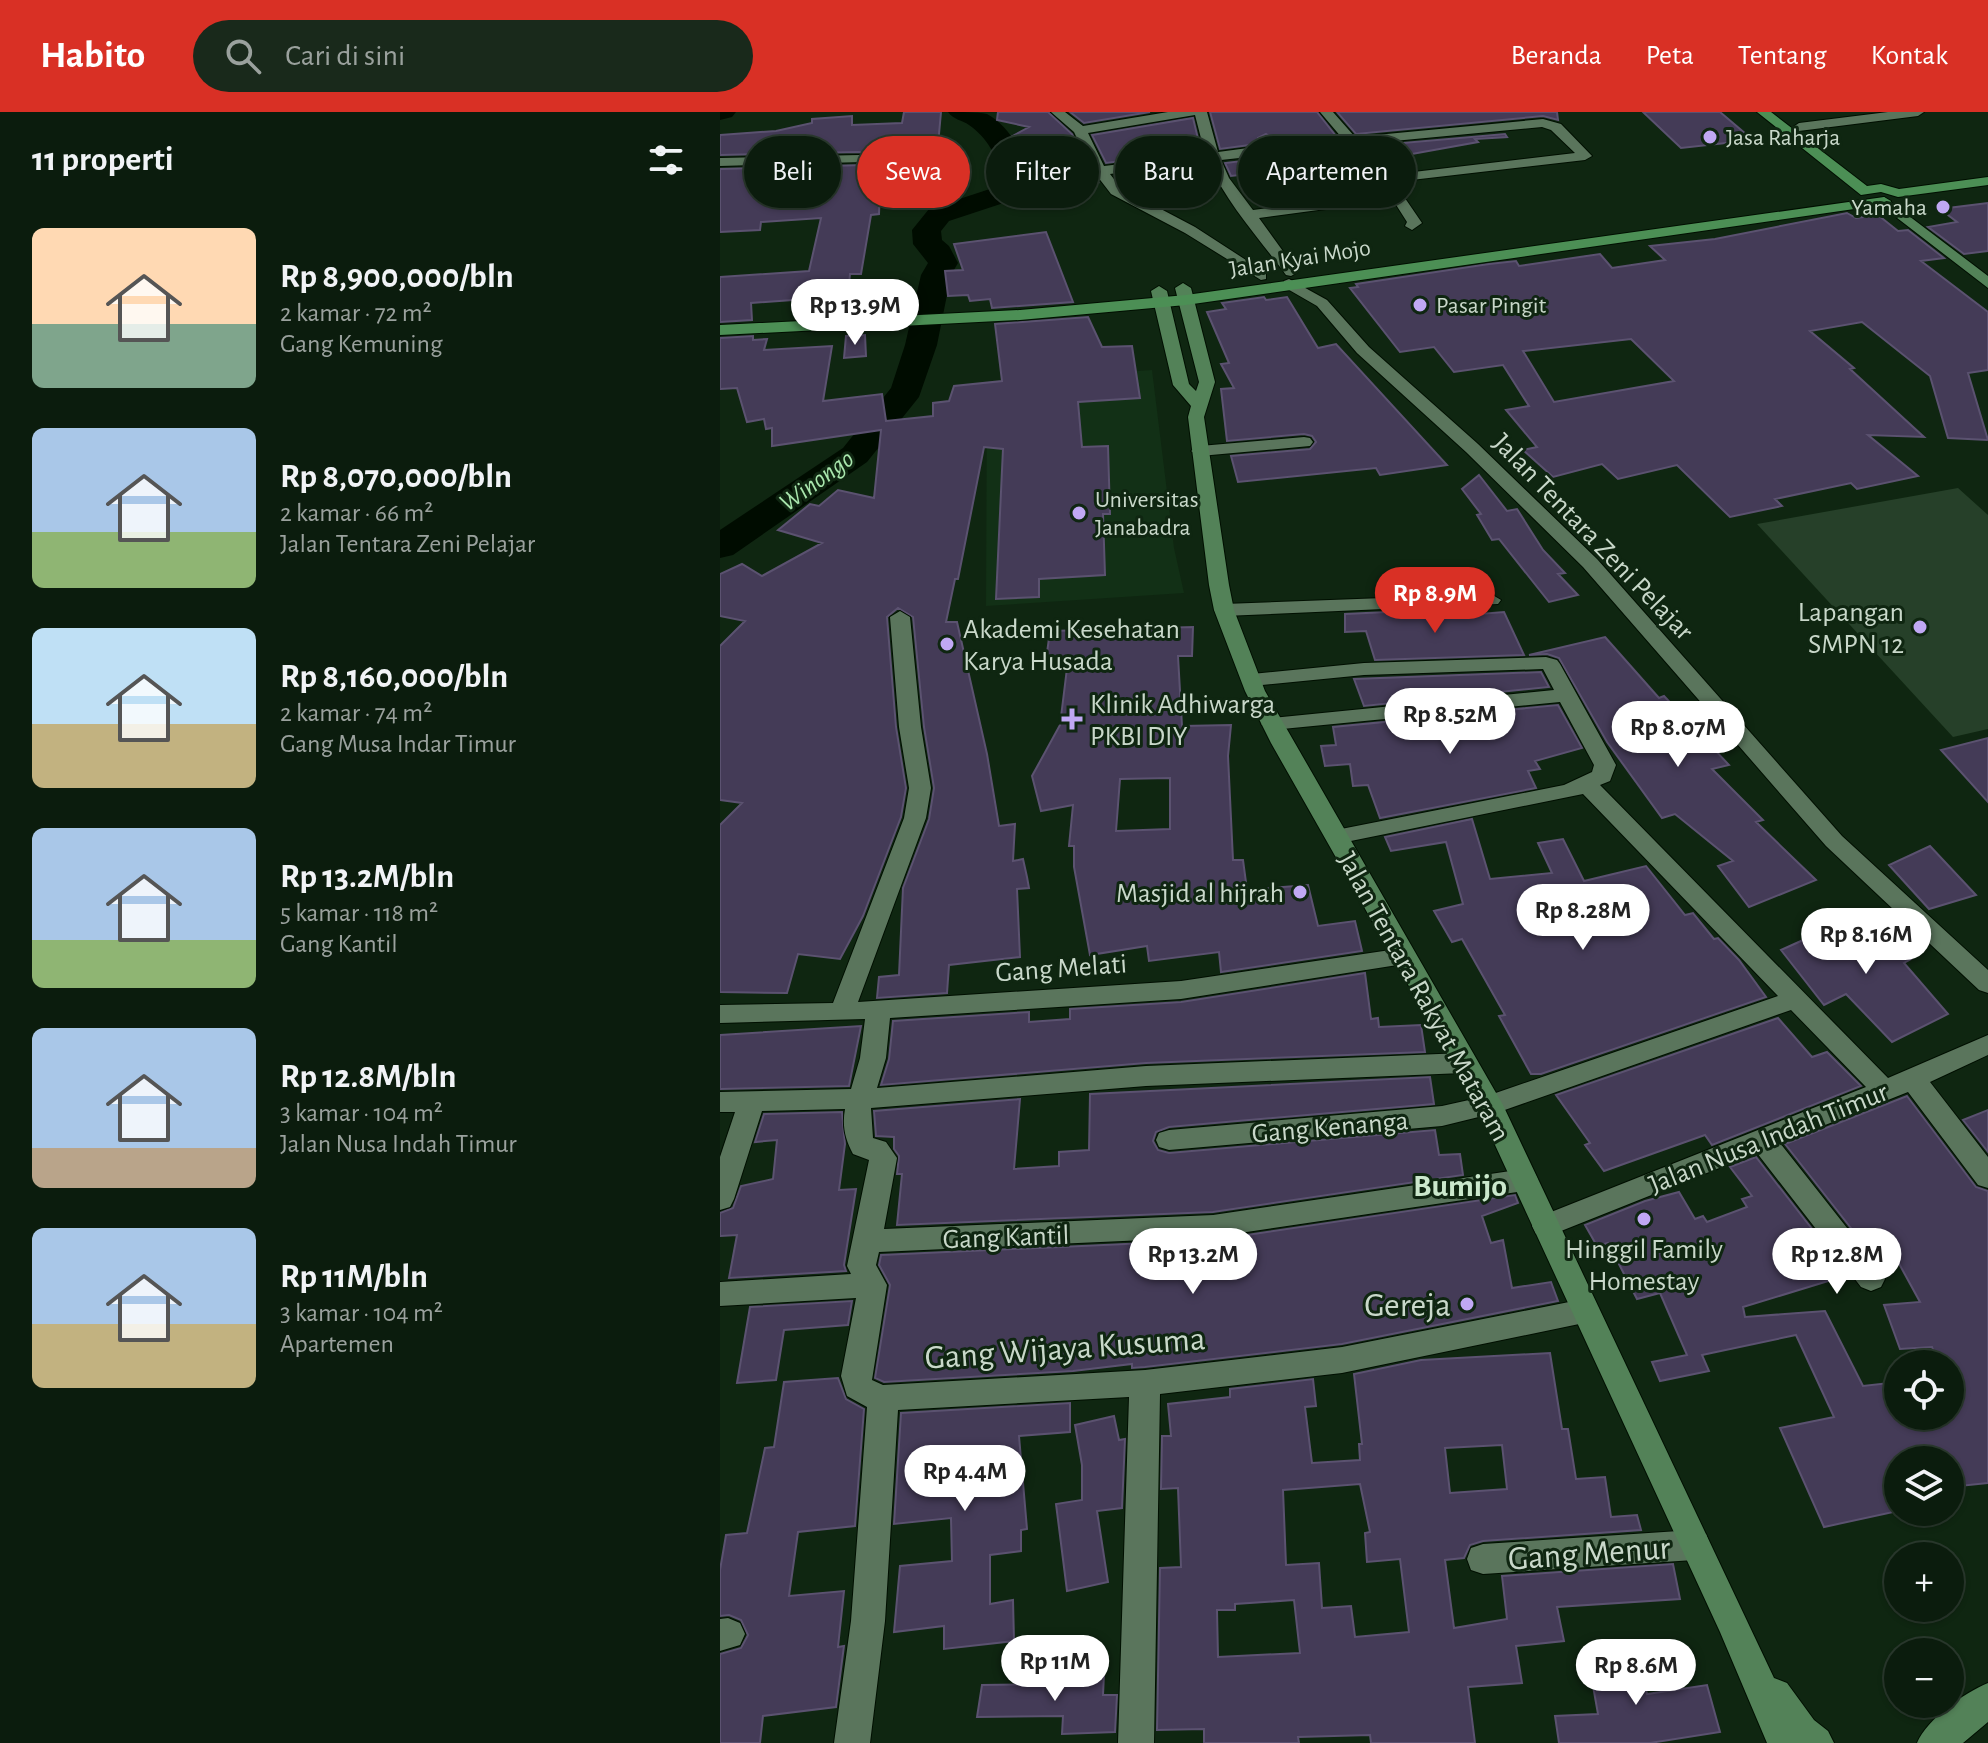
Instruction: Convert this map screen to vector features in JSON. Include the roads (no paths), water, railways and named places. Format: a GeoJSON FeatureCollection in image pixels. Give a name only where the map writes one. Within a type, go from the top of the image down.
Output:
{"type":"FeatureCollection","features":[{"type":"Feature","properties":{"kind":"main road"},"geometry":{"type":"LineString","coordinates":[[1763,112],[1882,195],[1988,181]]}},
{"type":"Feature","properties":{"kind":"main road"},"geometry":{"type":"LineString","coordinates":[[1780,112],[1882,195]]}},
{"type":"Feature","properties":{"kind":"main road"},"geometry":{"type":"LineString","coordinates":[[1882,195],[1988,173]]}},
{"type":"Feature","properties":{"kind":"main road","name":"Jalan Kyai Mojo"},"geometry":{"type":"LineString","coordinates":[[1185,294],[1261,276],[1344,275],[1882,195]]}},
{"type":"Feature","properties":{"kind":"main road","name":"Jalan Kyai Mojo"},"geometry":{"type":"LineString","coordinates":[[1019,310],[1232,292],[1290,278],[1602,236]]}},
{"type":"Feature","properties":{"kind":"main road"},"geometry":{"type":"LineString","coordinates":[[1191,320],[1206,302],[1232,292]]}},
{"type":"Feature","properties":{"kind":"main road","name":"Jalan Kyai Mojo"},"geometry":{"type":"LineString","coordinates":[[720,330],[873,318],[1121,306],[1161,296]]}},
{"type":"Feature","properties":{"kind":"main road"},"geometry":{"type":"LineString","coordinates":[[1121,306],[1154,311],[1168,322]]}},
{"type":"Feature","properties":{"kind":"main road","name":"Jalan Kyai Mojo"},"geometry":{"type":"LineString","coordinates":[[720,320],[873,318]]}},
{"type":"Feature","properties":{"kind":"street"},"geometry":{"type":"LineString","coordinates":[[1057,112],[1078,129],[1100,171],[1121,195],[1190,230],[1261,276]]}},
{"type":"Feature","properties":{"kind":"street"},"geometry":{"type":"LineString","coordinates":[[1078,129],[1156,114],[1192,112]]}},
{"type":"Feature","properties":{"kind":"street"},"geometry":{"type":"LineString","coordinates":[[1201,112],[1207,136]]}},
{"type":"Feature","properties":{"kind":"street"},"geometry":{"type":"LineString","coordinates":[[1326,112],[1345,136]]}},
{"type":"Feature","properties":{"kind":"street"},"geometry":{"type":"LineString","coordinates":[[1799,127],[1918,112]]}},
{"type":"Feature","properties":{"kind":"street"},"geometry":{"type":"LineString","coordinates":[[1416,136],[1543,123],[1556,127],[1585,156],[1416,175]]}},
{"type":"Feature","properties":{"kind":"street"},"geometry":{"type":"LineString","coordinates":[[720,162],[857,159]]}},
{"type":"Feature","properties":{"kind":"street"},"geometry":{"type":"LineString","coordinates":[[1100,171],[1115,169]]}},
{"type":"Feature","properties":{"kind":"street"},"geometry":{"type":"LineString","coordinates":[[1222,178],[1290,278]]}},
{"type":"Feature","properties":{"kind":"street"},"geometry":{"type":"LineString","coordinates":[[1882,195],[1988,268]]}},
{"type":"Feature","properties":{"kind":"street"},"geometry":{"type":"LineString","coordinates":[[1882,195],[1988,283]]}},
{"type":"Feature","properties":{"kind":"street"},"geometry":{"type":"LineString","coordinates":[[1248,215],[1302,208]]}},
{"type":"Feature","properties":{"kind":"street"},"geometry":{"type":"LineString","coordinates":[[1404,208],[1415,223],[1412,226]]}},
{"type":"Feature","properties":{"kind":"street"},"geometry":{"type":"LineString","coordinates":[[1322,303],[1344,275]]}},
{"type":"Feature","properties":{"kind":"street","name":"Jalan Tentara Zeni Pelajar"},"geometry":{"type":"LineString","coordinates":[[1290,278],[1322,303],[1363,350],[1472,448],[1590,563],[1834,841],[1988,984]]}},
{"type":"Feature","properties":{"kind":"street","name":"Jalan Tentara Rakyat Mataram"},"geometry":{"type":"LineString","coordinates":[[1185,294],[1207,382],[1196,417],[1224,610],[1252,680],[1272,724],[1463,1063],[1490,1105],[1750,1661],[1785,1743]]}},
{"type":"Feature","properties":{"kind":"street","name":"Jalan Tentara Rakyat Mataram"},"geometry":{"type":"LineString","coordinates":[[1161,296],[1181,385],[1198,404]]}},
{"type":"Feature","properties":{"kind":"street"},"geometry":{"type":"LineString","coordinates":[[1200,451],[1304,442]]}},
{"type":"Feature","properties":{"kind":"street"},"geometry":{"type":"LineString","coordinates":[[1224,610],[1491,600]]}},
{"type":"Feature","properties":{"kind":"street"},"geometry":{"type":"LineString","coordinates":[[842,1012],[915,818],[920,788],[906,699],[900,617]]}},
{"type":"Feature","properties":{"kind":"street"},"geometry":{"type":"LineString","coordinates":[[1252,680],[1364,669],[1550,664],[1605,765],[1602,776],[1587,785],[1336,837]]}},
{"type":"Feature","properties":{"kind":"street"},"geometry":{"type":"LineString","coordinates":[[1272,724],[1566,695]]}},
{"type":"Feature","properties":{"kind":"street"},"geometry":{"type":"LineString","coordinates":[[1587,785],[1793,1000],[1884,1090]]}},
{"type":"Feature","properties":{"kind":"street","name":"Gang Melati"},"geometry":{"type":"LineString","coordinates":[[720,1014],[842,1012],[1206,987],[1404,956]]}},
{"type":"Feature","properties":{"kind":"street","name":"Gang Kenanga"},"geometry":{"type":"LineString","coordinates":[[1169,1140],[1442,1116],[1490,1105],[1793,1000]]}},
{"type":"Feature","properties":{"kind":"street"},"geometry":{"type":"LineString","coordinates":[[852,1743],[868,1621],[883,1398],[869,1395],[858,1387],[856,1376],[873,1285],[861,1266],[869,1241],[883,1158],[876,1149],[863,1147],[857,1135],[858,1099],[869,1074],[879,1009]]}},
{"type":"Feature","properties":{"kind":"street","name":"Jalan Nusa Indah Timur"},"geometry":{"type":"LineString","coordinates":[[1546,1226],[1913,1079],[1988,1044]]}},
{"type":"Feature","properties":{"kind":"street"},"geometry":{"type":"LineString","coordinates":[[720,1102],[858,1099],[1146,1076],[1463,1063]]}},
{"type":"Feature","properties":{"kind":"street"},"geometry":{"type":"LineString","coordinates":[[1913,1079],[1988,1177]]}},
{"type":"Feature","properties":{"kind":"street"},"geometry":{"type":"LineString","coordinates":[[720,1199],[751,1103]]}},
{"type":"Feature","properties":{"kind":"street"},"geometry":{"type":"LineString","coordinates":[[1761,1138],[1871,1279]]}},
{"type":"Feature","properties":{"kind":"street","name":"Gang Kantil"},"geometry":{"type":"LineString","coordinates":[[869,1241],[1213,1226],[1524,1180]]}},
{"type":"Feature","properties":{"kind":"street"},"geometry":{"type":"LineString","coordinates":[[720,1294],[873,1285]]}},
{"type":"Feature","properties":{"kind":"street","name":"Gang Wijaya Kusuma"},"geometry":{"type":"LineString","coordinates":[[883,1398],[1145,1383],[1342,1360],[1584,1311]]}},
{"type":"Feature","properties":{"kind":"street"},"geometry":{"type":"LineString","coordinates":[[1136,1743],[1145,1383]]}},
{"type":"Feature","properties":{"kind":"street","name":"Gang Menur"},"geometry":{"type":"LineString","coordinates":[[1483,1559],[1694,1545]]}},
{"type":"Feature","properties":{"kind":"street","name":"Jalan Tentara Rakyat Mataram"},"geometry":{"type":"LineString","coordinates":[[1750,1661],[1802,1732],[1816,1743]]}},
{"type":"Feature","properties":{"kind":"street"},"geometry":{"type":"LineString","coordinates":[[1935,1743],[1988,1700]]}},
{"type":"Feature","properties":{"kind":"waterway","name":"Winongo"},"geometry":{"type":"LineString","coordinates":[[720,547],[855,455],[907,390],[921,345],[936,275],[943,263],[939,252],[928,244],[926,230],[939,215],[1012,191],[1012,168],[1001,143],[982,122],[961,112]]}},
{"type":"Feature","properties":{"kind":"place","name":"Jasa Raharja"},"geometry":{"type":"Point","coordinates":[1710,137]}},
{"type":"Feature","properties":{"kind":"place","name":"Yamaha"},"geometry":{"type":"Point","coordinates":[1943,207]}},
{"type":"Feature","properties":{"kind":"place","name":"Pasar Pingit"},"geometry":{"type":"Point","coordinates":[1420,305]}},
{"type":"Feature","properties":{"kind":"place","name":"Universitas Janabadra"},"geometry":{"type":"Point","coordinates":[1079,513]}},
{"type":"Feature","properties":{"kind":"place","name":"Lapangan SMPN 12"},"geometry":{"type":"Point","coordinates":[1920,627]}},
{"type":"Feature","properties":{"kind":"place","name":"Akademi Kesehatan Karya Husada"},"geometry":{"type":"Point","coordinates":[947,644]}},
{"type":"Feature","properties":{"kind":"place","name":"Klinik Adhiwarga PKBI DIY"},"geometry":{"type":"Point","coordinates":[1072,719]}},
{"type":"Feature","properties":{"kind":"place","name":"Masjid al hijrah"},"geometry":{"type":"Point","coordinates":[1300,892]}},
{"type":"Feature","properties":{"kind":"place","name":"Hinggil Family Homestay"},"geometry":{"type":"Point","coordinates":[1644,1219]}},
{"type":"Feature","properties":{"kind":"place","name":"Gereja"},"geometry":{"type":"Point","coordinates":[1467,1304]}},
{"type":"Feature","properties":{"kind":"district","name":"Bumijo"},"geometry":{"type":"Point","coordinates":[1460,1185]}}]}
